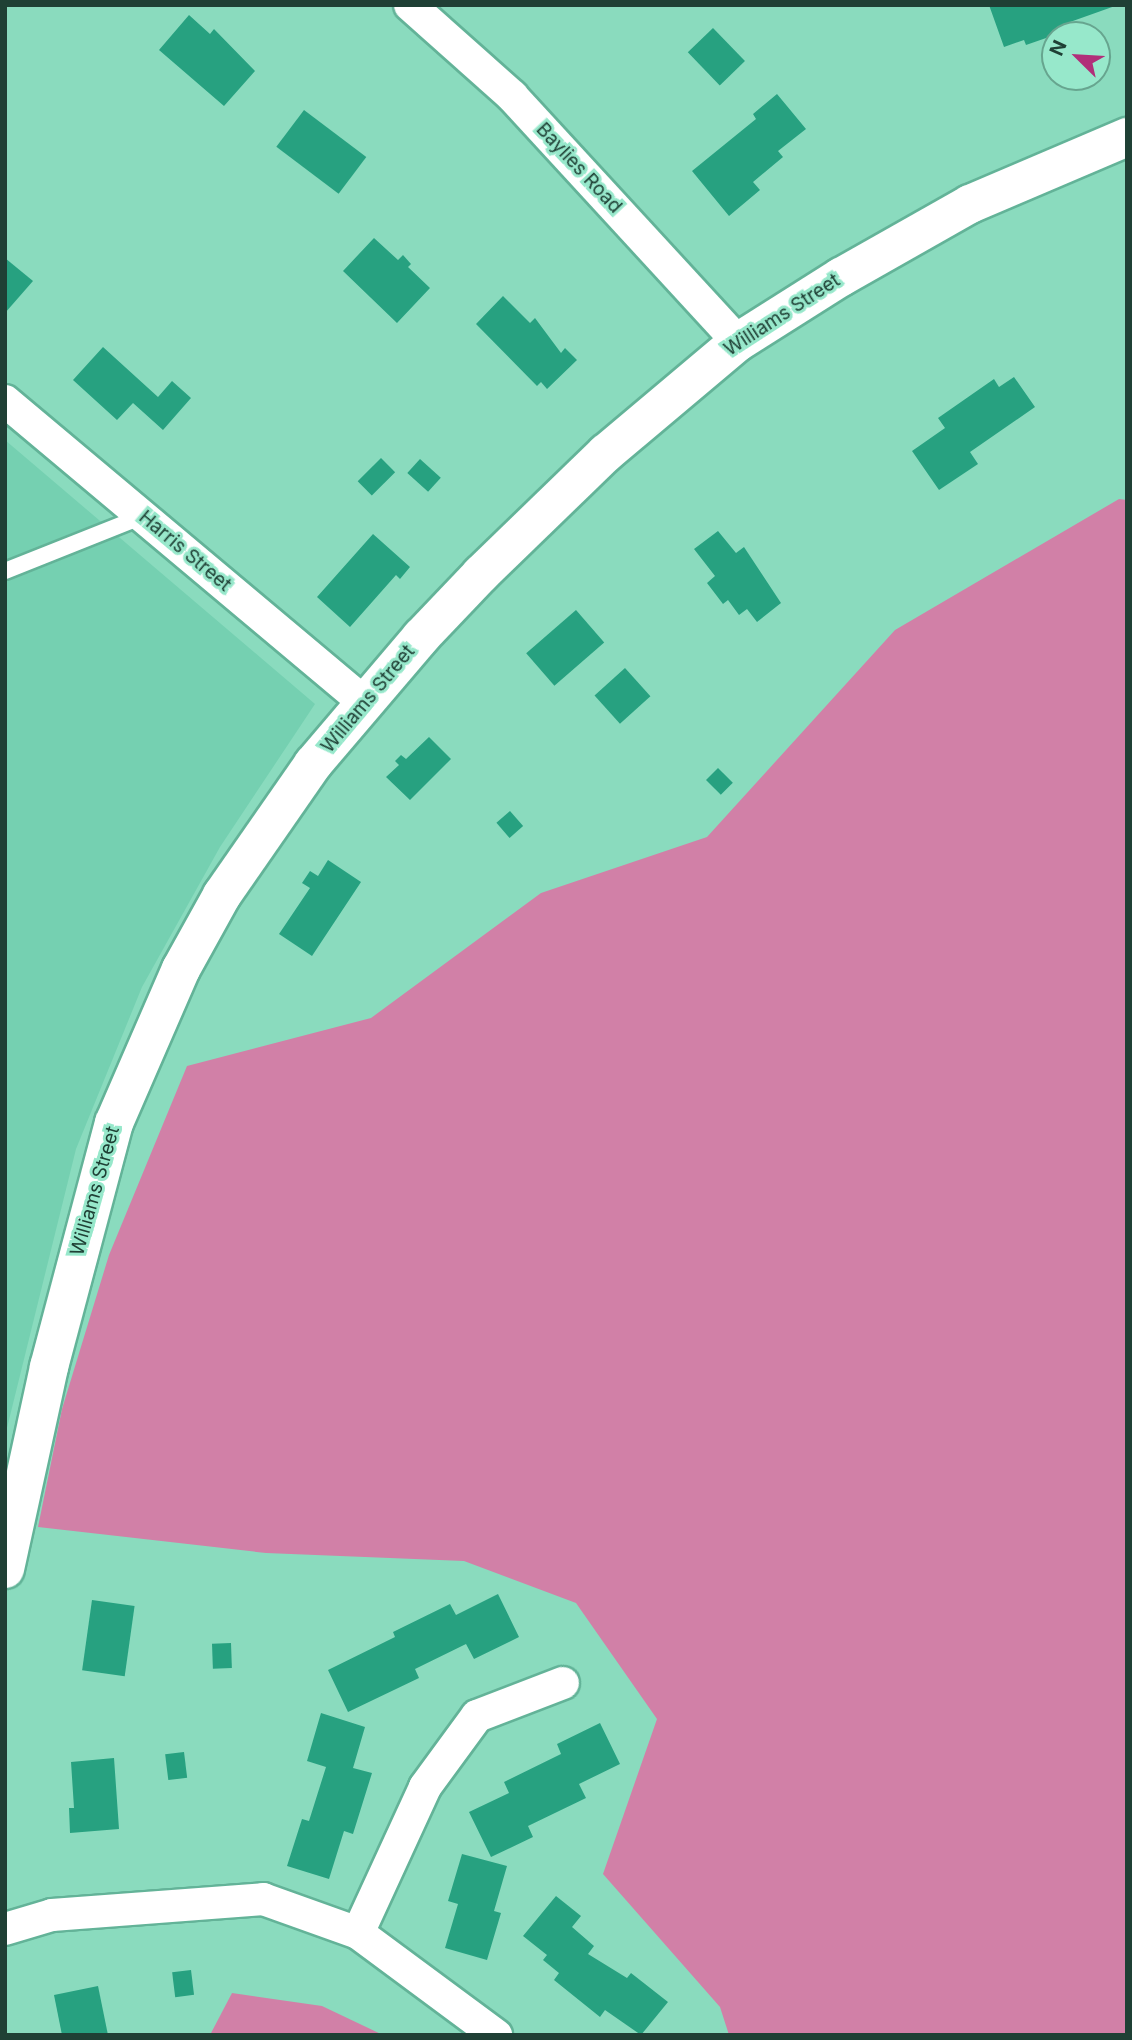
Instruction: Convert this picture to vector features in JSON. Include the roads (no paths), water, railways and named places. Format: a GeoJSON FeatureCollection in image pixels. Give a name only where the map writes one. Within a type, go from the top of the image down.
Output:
{"type":"FeatureCollection","features":[{"type":"Feature","properties":{"kind":"street","name":"Baylies Road"},"geometry":{"type":"LineString","coordinates":[[410,5],[512,96],[738,342]]}},
{"type":"Feature","properties":{"kind":"street","name":"Williams Street"},"geometry":{"type":"LineString","coordinates":[[5,1569],[89,1203],[145,1045],[222,895],[265,828],[364,702],[421,636],[543,513],[670,395],[738,342],[841,277],[970,204],[1127,137]]}},
{"type":"Feature","properties":{"kind":"street","name":"Harris Street"},"geometry":{"type":"LineString","coordinates":[[5,401],[364,702]]}},
{"type":"Feature","properties":{"kind":"street"},"geometry":{"type":"LineString","coordinates":[[358,1933],[425,1787],[477,1716],[563,1683]]}},
{"type":"Feature","properties":{"kind":"street"},"geometry":{"type":"LineString","coordinates":[[5,1929],[52,1915],[263,1899],[358,1933],[496,2035]]}},
{"type":"Feature","properties":{"kind":"lane"},"geometry":{"type":"LineString","coordinates":[[5,571],[143,516]]}}]}
